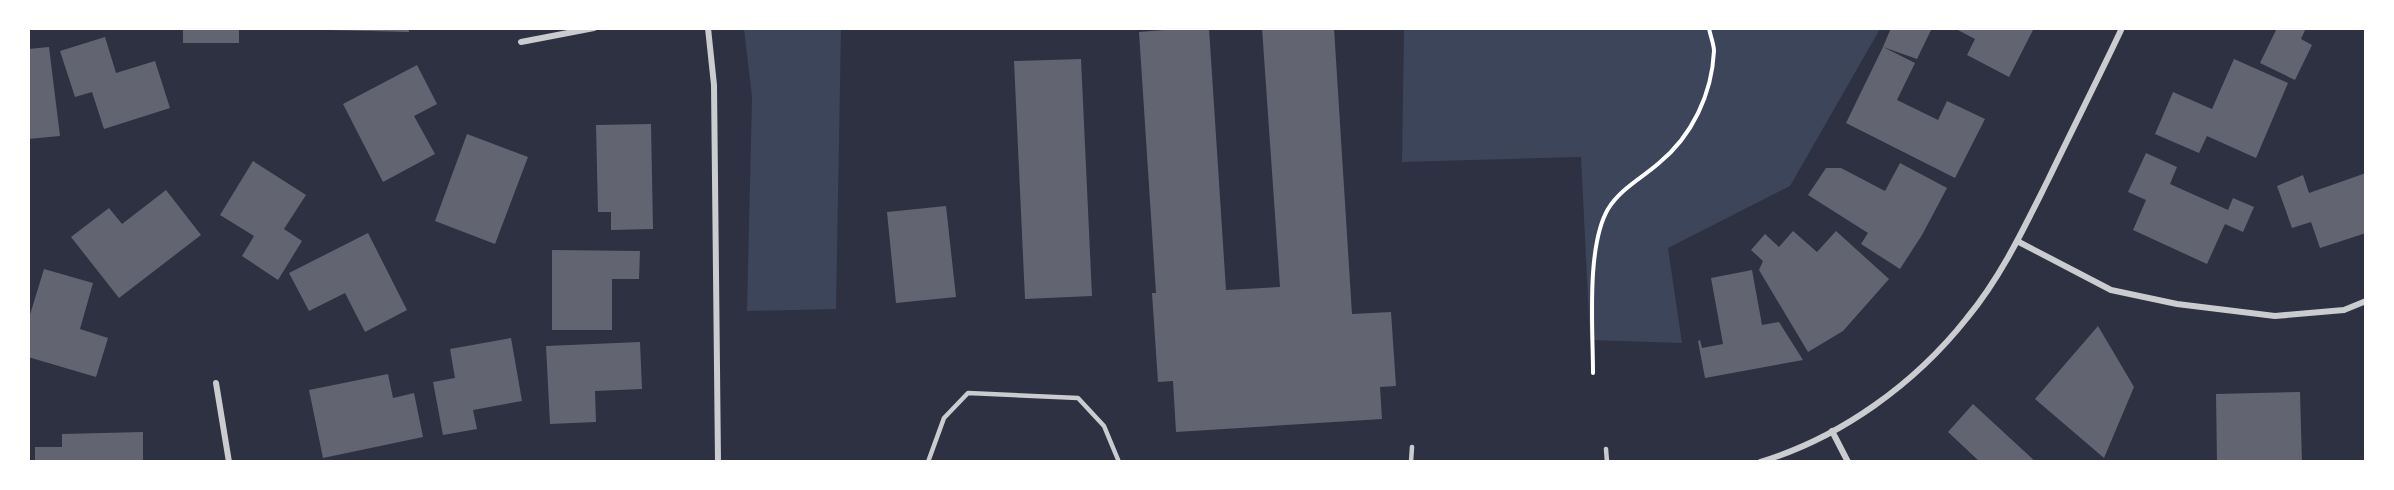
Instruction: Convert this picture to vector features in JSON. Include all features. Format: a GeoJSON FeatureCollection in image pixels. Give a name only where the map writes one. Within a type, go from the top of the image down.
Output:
{"type":"FeatureCollection","features":[{"type":"Feature","properties":{"kind":"street"},"geometry":{"type":"LineString","coordinates":[[521,42],[594,28]]}},
{"type":"Feature","properties":{"kind":"street"},"geometry":{"type":"LineString","coordinates":[[708,28],[714,85],[718,462]]}},
{"type":"Feature","properties":{"kind":"street"},"geometry":{"type":"LineString","coordinates":[[1760,462],[1782,455],[1832,432],[1871,407],[1914,374],[1967,319],[2018,241],[2122,28]]}},
{"type":"Feature","properties":{"kind":"street"},"geometry":{"type":"LineString","coordinates":[[2018,241],[2111,290],[2177,304],[2275,316],[2344,310],[2366,301]]}},
{"type":"Feature","properties":{"kind":"street"},"geometry":{"type":"LineString","coordinates":[[216,383],[229,462]]}},
{"type":"Feature","properties":{"kind":"street"},"geometry":{"type":"LineString","coordinates":[[1832,432],[1848,462]]}},
{"type":"Feature","properties":{"kind":"lane"},"geometry":{"type":"LineString","coordinates":[[928,462],[944,418],[968,393],[1078,398],[1104,426],[1119,462]]}},
{"type":"Feature","properties":{"kind":"lane"},"geometry":{"type":"LineString","coordinates":[[1411,462],[1412,447]]}},
{"type":"Feature","properties":{"kind":"lane"},"geometry":{"type":"LineString","coordinates":[[1606,449],[1607,462]]}},
{"type":"Feature","properties":{"kind":"path"},"geometry":{"type":"LineString","coordinates":[[1593,373],[1594,265],[1600,230],[1608,209],[1630,185],[1660,163],[1687,134],[1708,86],[1714,49],[1708,28]]}},
{"type":"Feature","properties":{"kind":"shaded area"},"geometry":{"type":"Polygon","coordinates":[[[744,29],[841,29],[836,309],[747,311],[752,97],[744,29]]]}},
{"type":"Feature","properties":{"kind":"shaded area"},"geometry":{"type":"Polygon","coordinates":[[[1404,29],[1880,29],[1790,186],[1668,248],[1682,343],[1590,340],[1581,157],[1402,162],[1404,29]]]}},
{"type":"Feature","properties":{"kind":"building"},"geometry":{"type":"Polygon","coordinates":[[[183,28],[239,28],[239,43],[183,43],[183,28]]]}},
{"type":"Feature","properties":{"kind":"building"},"geometry":{"type":"Polygon","coordinates":[[[326,28],[409,28],[409,32],[326,30],[326,28]]]}},
{"type":"Feature","properties":{"kind":"building"},"geometry":{"type":"Polygon","coordinates":[[[1209,28],[1226,290],[1280,287],[1262,28],[1334,28],[1352,314],[1391,312],[1396,386],[1380,387],[1382,419],[1176,432],[1173,381],[1158,382],[1152,293],[1156,293],[1139,32],[1209,28]]]}},
{"type":"Feature","properties":{"kind":"building"},"geometry":{"type":"Polygon","coordinates":[[[1891,28],[1932,28],[1917,59],[1883,47],[1891,28]]]}},
{"type":"Feature","properties":{"kind":"building"},"geometry":{"type":"Polygon","coordinates":[[[1954,28],[2034,28],[2009,77],[1967,55],[1975,39],[1954,28]]]}},
{"type":"Feature","properties":{"kind":"building"},"geometry":{"type":"Polygon","coordinates":[[[2277,28],[2306,28],[2301,39],[2312,45],[2295,80],[2260,63],[2277,28]]]}},
{"type":"Feature","properties":{"kind":"building"},"geometry":{"type":"Polygon","coordinates":[[[105,37],[116,73],[155,61],[170,108],[104,129],[92,92],[75,97],[60,51],[105,37]]]}},
{"type":"Feature","properties":{"kind":"building"},"geometry":{"type":"Polygon","coordinates":[[[49,47],[60,136],[28,139],[28,49],[49,47]]]}},
{"type":"Feature","properties":{"kind":"building"},"geometry":{"type":"Polygon","coordinates":[[[1883,47],[1915,63],[1897,100],[1938,120],[1947,101],[1985,119],[1955,178],[1846,123],[1883,47]]]}},
{"type":"Feature","properties":{"kind":"building"},"geometry":{"type":"Polygon","coordinates":[[[1081,59],[1092,296],[1025,299],[1014,61],[1081,59]]]}},
{"type":"Feature","properties":{"kind":"building"},"geometry":{"type":"Polygon","coordinates":[[[2234,59],[2288,83],[2256,158],[2207,136],[2199,153],[2155,134],[2173,92],[2212,109],[2234,59]]]}},
{"type":"Feature","properties":{"kind":"building"},"geometry":{"type":"Polygon","coordinates":[[[417,65],[437,104],[414,116],[435,154],[383,182],[343,104],[417,65]]]}},
{"type":"Feature","properties":{"kind":"building"},"geometry":{"type":"Polygon","coordinates":[[[651,124],[653,229],[611,230],[611,212],[598,212],[596,125],[651,124]]]}},
{"type":"Feature","properties":{"kind":"building"},"geometry":{"type":"Polygon","coordinates":[[[467,134],[528,157],[495,244],[435,221],[467,134]]]}},
{"type":"Feature","properties":{"kind":"building"},"geometry":{"type":"Polygon","coordinates":[[[2146,153],[2177,167],[2170,184],[2228,210],[2233,198],[2254,207],[2243,232],[2225,224],[2207,264],[2133,230],[2146,200],[2128,192],[2146,153]]]}},
{"type":"Feature","properties":{"kind":"building"},"geometry":{"type":"Polygon","coordinates":[[[253,161],[306,195],[284,229],[302,241],[278,280],[242,256],[254,236],[220,215],[253,161]]]}},
{"type":"Feature","properties":{"kind":"building"},"geometry":{"type":"Polygon","coordinates":[[[1900,163],[1947,188],[1922,235],[1900,269],[1861,244],[1868,233],[1808,195],[1826,168],[1841,168],[1885,191],[1900,163]]]}},
{"type":"Feature","properties":{"kind":"building"},"geometry":{"type":"Polygon","coordinates":[[[2366,173],[2366,233],[2320,248],[2311,222],[2292,228],[2277,186],[2303,175],[2309,193],[2366,173]]]}},
{"type":"Feature","properties":{"kind":"building"},"geometry":{"type":"Polygon","coordinates":[[[166,190],[201,235],[119,298],[71,237],[109,208],[122,224],[166,190]]]}},
{"type":"Feature","properties":{"kind":"building"},"geometry":{"type":"Polygon","coordinates":[[[946,206],[956,297],[896,303],[887,212],[946,206]]]}},
{"type":"Feature","properties":{"kind":"building"},"geometry":{"type":"Polygon","coordinates":[[[1793,231],[1817,252],[1836,231],[1889,279],[1843,331],[1808,352],[1759,270],[1763,261],[1751,250],[1765,234],[1779,247],[1793,231]]]}},
{"type":"Feature","properties":{"kind":"building"},"geometry":{"type":"Polygon","coordinates":[[[368,233],[407,310],[365,332],[345,293],[309,311],[289,273],[368,233]]]}},
{"type":"Feature","properties":{"kind":"building"},"geometry":{"type":"Polygon","coordinates":[[[552,250],[640,251],[639,279],[612,279],[612,330],[552,330],[552,250]]]}},
{"type":"Feature","properties":{"kind":"building"},"geometry":{"type":"Polygon","coordinates":[[[44,269],[93,283],[80,329],[108,338],[96,377],[28,357],[28,321],[44,269]]]}},
{"type":"Feature","properties":{"kind":"building"},"geometry":{"type":"Polygon","coordinates":[[[1752,270],[1762,325],[1779,322],[1803,360],[1705,378],[1698,341],[1700,340],[1702,348],[1723,344],[1711,278],[1752,270]]]}},
{"type":"Feature","properties":{"kind":"building"},"geometry":{"type":"Polygon","coordinates":[[[2098,326],[2134,387],[2104,458],[2035,399],[2098,326]]]}},
{"type":"Feature","properties":{"kind":"building"},"geometry":{"type":"Polygon","coordinates":[[[511,338],[522,401],[473,410],[477,429],[443,435],[433,382],[455,378],[450,349],[511,338]]]}},
{"type":"Feature","properties":{"kind":"building"},"geometry":{"type":"Polygon","coordinates":[[[640,342],[642,389],[595,391],[596,422],[550,424],[546,346],[640,342]]]}},
{"type":"Feature","properties":{"kind":"building"},"geometry":{"type":"Polygon","coordinates":[[[388,374],[393,398],[414,393],[423,437],[323,458],[309,390],[388,374]]]}},
{"type":"Feature","properties":{"kind":"building"},"geometry":{"type":"Polygon","coordinates":[[[2300,392],[2302,462],[2217,462],[2216,394],[2300,392]]]}},
{"type":"Feature","properties":{"kind":"building"},"geometry":{"type":"Polygon","coordinates":[[[1973,404],[2036,462],[1980,462],[1948,432],[1973,404]]]}},
{"type":"Feature","properties":{"kind":"building"},"geometry":{"type":"Polygon","coordinates":[[[143,432],[143,462],[35,462],[35,447],[62,447],[62,434],[143,432]]]}}]}
